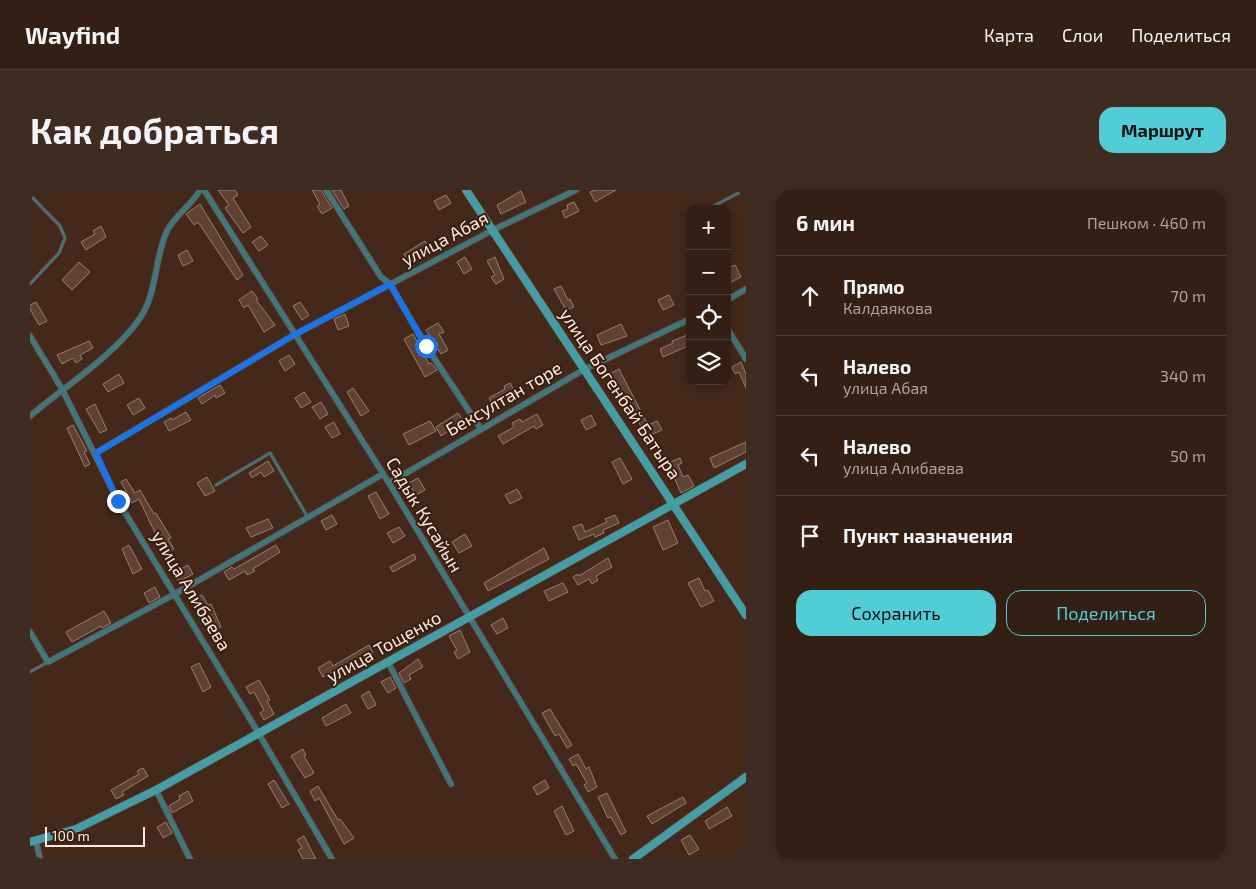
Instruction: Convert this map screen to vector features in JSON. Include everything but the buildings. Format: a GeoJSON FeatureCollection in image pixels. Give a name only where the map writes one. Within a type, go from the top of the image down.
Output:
{"type":"FeatureCollection","features":[{"type":"Feature","properties":{"kind":"street"},"geometry":{"type":"LineString","coordinates":[[30,416],[118,345],[140,318],[152,295],[160,251],[167,230],[178,215],[193,202],[200,190]]}},
{"type":"Feature","properties":{"kind":"street","name":"Садык Кусайын"},"geometry":{"type":"LineString","coordinates":[[204,190],[383,474],[615,859]]}},
{"type":"Feature","properties":{"kind":"street"},"geometry":{"type":"LineString","coordinates":[[326,190],[381,277],[390,284],[426,346],[481,430]]}},
{"type":"Feature","properties":{"kind":"street","name":"улица Богенбай Батыра"},"geometry":{"type":"LineString","coordinates":[[466,190],[746,615]]}},
{"type":"Feature","properties":{"kind":"street","name":"улица Абая"},"geometry":{"type":"LineString","coordinates":[[96,453],[294,335],[493,230],[576,190]]}},
{"type":"Feature","properties":{"kind":"street"},"geometry":{"type":"LineString","coordinates":[[731,298],[746,289]]}},
{"type":"Feature","properties":{"kind":"street","name":"Бексултан торе"},"geometry":{"type":"LineString","coordinates":[[388,483],[585,369],[686,321]]}},
{"type":"Feature","properties":{"kind":"street"},"geometry":{"type":"LineString","coordinates":[[731,335],[746,359]]}},
{"type":"Feature","properties":{"kind":"street","name":"улица Алибаева"},"geometry":{"type":"LineString","coordinates":[[30,336],[62,389],[96,453],[118,501],[260,734],[332,859]]}},
{"type":"Feature","properties":{"kind":"street","name":"улица Тощенко"},"geometry":{"type":"LineString","coordinates":[[33,842],[76,829],[156,790],[746,464]]}},
{"type":"Feature","properties":{"kind":"street"},"geometry":{"type":"LineString","coordinates":[[30,632],[48,662],[175,594],[383,474]]}},
{"type":"Feature","properties":{"kind":"street"},"geometry":{"type":"LineString","coordinates":[[388,662],[451,784]]}},
{"type":"Feature","properties":{"kind":"street"},"geometry":{"type":"LineString","coordinates":[[633,859],[746,777]]}},
{"type":"Feature","properties":{"kind":"street"},"geometry":{"type":"LineString","coordinates":[[156,790],[190,859]]}},
{"type":"Feature","properties":{"kind":"street"},"geometry":{"type":"LineString","coordinates":[[33,842],[40,859]]}},
{"type":"Feature","properties":{"kind":"lane"},"geometry":{"type":"LineString","coordinates":[[716,205],[744,190]]}},
{"type":"Feature","properties":{"kind":"lane"},"geometry":{"type":"LineString","coordinates":[[30,195],[60,226],[65,238],[59,254],[30,284]]}},
{"type":"Feature","properties":{"kind":"lane"},"geometry":{"type":"LineString","coordinates":[[216,484],[270,453],[308,517]]}},
{"type":"Feature","properties":{"kind":"lane"},"geometry":{"type":"LineString","coordinates":[[30,672],[48,662]]}},
{"type":"Feature","properties":{"kind":"route"},"geometry":{"type":"LineString","coordinates":[[118,501],[96,453],[294,335],[390,284],[426,346]]}}]}
